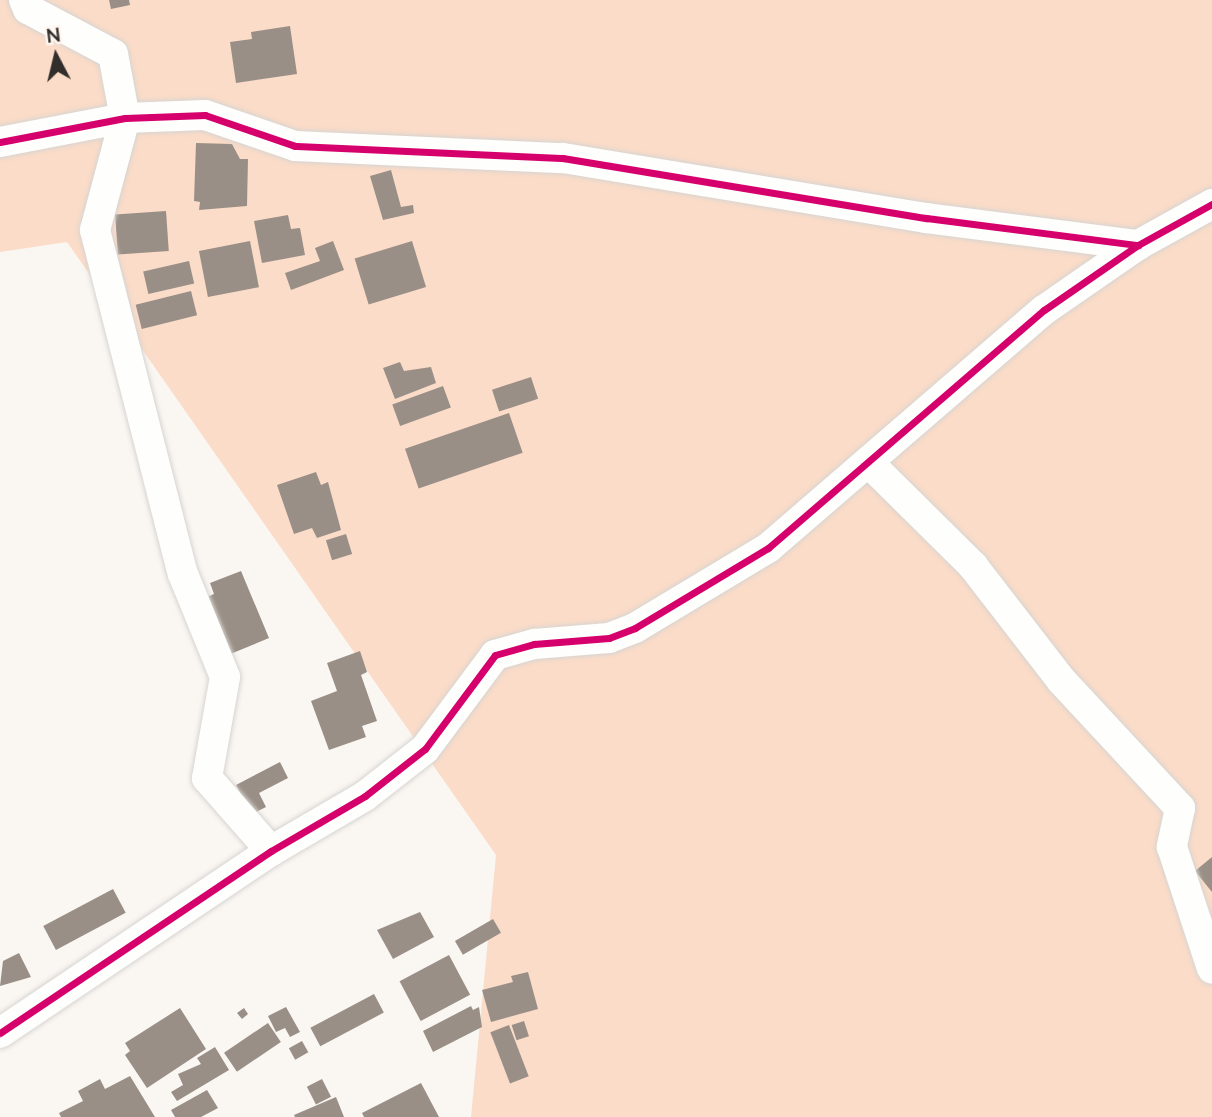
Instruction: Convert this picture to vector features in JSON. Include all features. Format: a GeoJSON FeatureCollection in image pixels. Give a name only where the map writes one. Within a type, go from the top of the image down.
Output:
{"type":"FeatureCollection","features":[{"type":"Feature","properties":{"kind":"street"},"geometry":{"type":"LineString","coordinates":[[24,0],[28,9],[113,54],[125,118],[95,230],[183,574],[225,677],[207,778],[271,851]]}},
{"type":"Feature","properties":{"kind":"street"},"geometry":{"type":"LineString","coordinates":[[0,142],[125,118],[214,117],[295,146],[563,158],[926,218],[1138,245]]}},
{"type":"Feature","properties":{"kind":"street"},"geometry":{"type":"LineString","coordinates":[[0,1033],[271,851],[365,796],[425,749],[495,655],[534,644],[609,638],[635,628],[768,548],[1044,310],[1138,245],[1211,206]]}},
{"type":"Feature","properties":{"kind":"street"},"geometry":{"type":"LineString","coordinates":[[867,462],[973,566],[1062,680],[1181,808],[1172,847],[1212,969]]}},
{"type":"Feature","properties":{"kind":"shaded area"},"geometry":{"type":"Polygon","coordinates":[[[0,0],[1212,0],[1212,1117],[471,1117],[496,855],[67,242],[0,252],[0,0]]]}},
{"type":"Feature","properties":{"kind":"building"},"geometry":{"type":"Polygon","coordinates":[[[109,0],[129,0],[130,5],[111,9],[109,0]]]}},
{"type":"Feature","properties":{"kind":"building"},"geometry":{"type":"Polygon","coordinates":[[[290,26],[297,74],[236,83],[230,42],[252,39],[251,32],[290,26]]]}},
{"type":"Feature","properties":{"kind":"building"},"geometry":{"type":"Polygon","coordinates":[[[196,143],[232,144],[240,159],[248,159],[247,206],[199,210],[200,202],[194,201],[196,143]]]}},
{"type":"Feature","properties":{"kind":"building"},"geometry":{"type":"Polygon","coordinates":[[[391,170],[401,207],[413,205],[414,213],[383,220],[370,176],[391,170]]]}},
{"type":"Feature","properties":{"kind":"building"},"geometry":{"type":"Polygon","coordinates":[[[166,211],[169,251],[118,254],[115,215],[166,211]]]}},
{"type":"Feature","properties":{"kind":"building"},"geometry":{"type":"Polygon","coordinates":[[[288,215],[291,229],[300,228],[305,255],[262,263],[254,221],[288,215]]]}},
{"type":"Feature","properties":{"kind":"building"},"geometry":{"type":"Polygon","coordinates":[[[250,241],[259,287],[208,297],[199,251],[250,241]]]}},
{"type":"Feature","properties":{"kind":"building"},"geometry":{"type":"Polygon","coordinates":[[[333,241],[344,270],[291,290],[285,273],[320,261],[315,248],[333,241]]]}},
{"type":"Feature","properties":{"kind":"building"},"geometry":{"type":"Polygon","coordinates":[[[412,241],[426,287],[369,304],[355,259],[412,241]]]}},
{"type":"Feature","properties":{"kind":"building"},"geometry":{"type":"Polygon","coordinates":[[[189,261],[194,283],[148,294],[143,272],[189,261]]]}},
{"type":"Feature","properties":{"kind":"building"},"geometry":{"type":"Polygon","coordinates":[[[191,291],[197,315],[142,329],[136,305],[191,291]]]}},
{"type":"Feature","properties":{"kind":"building"},"geometry":{"type":"Polygon","coordinates":[[[400,362],[404,371],[431,367],[436,383],[395,399],[383,368],[400,362]]]}},
{"type":"Feature","properties":{"kind":"building"},"geometry":{"type":"Polygon","coordinates":[[[531,377],[538,399],[499,412],[492,390],[531,377]]]}},
{"type":"Feature","properties":{"kind":"building"},"geometry":{"type":"Polygon","coordinates":[[[443,386],[451,408],[400,426],[392,404],[443,386]]]}},
{"type":"Feature","properties":{"kind":"building"},"geometry":{"type":"Polygon","coordinates":[[[509,413],[523,453],[419,489],[405,449],[509,413]]]}},
{"type":"Feature","properties":{"kind":"building"},"geometry":{"type":"Polygon","coordinates":[[[316,472],[321,485],[328,482],[341,530],[317,538],[312,528],[294,534],[277,485],[316,472]]]}},
{"type":"Feature","properties":{"kind":"building"},"geometry":{"type":"Polygon","coordinates":[[[346,534],[352,554],[332,560],[326,540],[346,534]]]}},
{"type":"Feature","properties":{"kind":"building"},"geometry":{"type":"Polygon","coordinates":[[[241,571],[269,638],[228,655],[205,598],[214,594],[210,583],[241,571]]]}},
{"type":"Feature","properties":{"kind":"building"},"geometry":{"type":"Polygon","coordinates":[[[360,651],[367,672],[361,675],[377,721],[362,726],[366,737],[329,750],[311,701],[337,691],[327,663],[360,651]]]}},
{"type":"Feature","properties":{"kind":"building"},"geometry":{"type":"Polygon","coordinates":[[[280,762],[288,778],[259,793],[266,807],[252,814],[236,785],[280,762]]]}},
{"type":"Feature","properties":{"kind":"building"},"geometry":{"type":"Polygon","coordinates":[[[1212,857],[1212,892],[1195,871],[1212,857]]]}},
{"type":"Feature","properties":{"kind":"building"},"geometry":{"type":"Polygon","coordinates":[[[113,889],[126,913],[56,950],[43,926],[113,889]]]}},
{"type":"Feature","properties":{"kind":"building"},"geometry":{"type":"Polygon","coordinates":[[[420,912],[434,937],[393,959],[377,930],[420,912]]]}},
{"type":"Feature","properties":{"kind":"building"},"geometry":{"type":"Polygon","coordinates":[[[493,919],[501,933],[463,955],[455,941],[493,919]]]}},
{"type":"Feature","properties":{"kind":"building"},"geometry":{"type":"Polygon","coordinates":[[[19,953],[31,977],[0,986],[3,961],[19,953]]]}},
{"type":"Feature","properties":{"kind":"building"},"geometry":{"type":"Polygon","coordinates":[[[449,955],[470,995],[421,1021],[400,981],[449,955]]]}},
{"type":"Feature","properties":{"kind":"building"},"geometry":{"type":"Polygon","coordinates":[[[528,972],[538,1009],[491,1022],[482,990],[513,982],[511,976],[528,972]]]}},
{"type":"Feature","properties":{"kind":"building"},"geometry":{"type":"Polygon","coordinates":[[[374,994],[384,1013],[320,1046],[310,1028],[374,994]]]}},
{"type":"Feature","properties":{"kind":"building"},"geometry":{"type":"Polygon","coordinates":[[[471,1006],[473,1010],[479,1007],[482,1027],[433,1052],[423,1031],[471,1006]]]}},
{"type":"Feature","properties":{"kind":"building"},"geometry":{"type":"Polygon","coordinates":[[[286,1007],[300,1032],[290,1037],[285,1028],[276,1032],[268,1016],[286,1007]]]}},
{"type":"Feature","properties":{"kind":"building"},"geometry":{"type":"Polygon","coordinates":[[[180,1008],[206,1049],[147,1088],[125,1055],[130,1051],[125,1043],[180,1008]]]}},
{"type":"Feature","properties":{"kind":"building"},"geometry":{"type":"Polygon","coordinates":[[[244,1008],[248,1014],[242,1019],[237,1013],[244,1008]]]}},
{"type":"Feature","properties":{"kind":"building"},"geometry":{"type":"Polygon","coordinates":[[[524,1021],[529,1036],[517,1040],[512,1025],[524,1021]]]}},
{"type":"Feature","properties":{"kind":"building"},"geometry":{"type":"Polygon","coordinates":[[[268,1023],[281,1042],[237,1072],[224,1053],[268,1023]]]}},
{"type":"Feature","properties":{"kind":"building"},"geometry":{"type":"Polygon","coordinates":[[[509,1025],[529,1076],[510,1084],[490,1032],[509,1025]]]}},
{"type":"Feature","properties":{"kind":"building"},"geometry":{"type":"Polygon","coordinates":[[[302,1041],[308,1052],[295,1060],[289,1048],[302,1041]]]}},
{"type":"Feature","properties":{"kind":"building"},"geometry":{"type":"Polygon","coordinates":[[[215,1047],[229,1070],[177,1101],[171,1092],[183,1085],[178,1074],[201,1064],[197,1058],[215,1047]]]}},
{"type":"Feature","properties":{"kind":"building"},"geometry":{"type":"Polygon","coordinates":[[[130,1076],[155,1117],[61,1117],[59,1113],[83,1101],[78,1091],[100,1079],[105,1089],[130,1076]]]}},
{"type":"Feature","properties":{"kind":"building"},"geometry":{"type":"Polygon","coordinates":[[[322,1079],[331,1097],[316,1105],[307,1087],[322,1079]]]}},
{"type":"Feature","properties":{"kind":"building"},"geometry":{"type":"Polygon","coordinates":[[[421,1083],[439,1117],[364,1117],[362,1113],[421,1083]]]}},
{"type":"Feature","properties":{"kind":"building"},"geometry":{"type":"Polygon","coordinates":[[[207,1090],[218,1108],[201,1117],[175,1117],[171,1110],[207,1090]]]}},
{"type":"Feature","properties":{"kind":"building"},"geometry":{"type":"Polygon","coordinates":[[[336,1097],[344,1117],[294,1115],[336,1097]]]}},
{"type":"Feature","properties":{"kind":"cycle path"},"geometry":{"type":"LineString","coordinates":[[0,142],[125,118],[205,115],[295,146],[563,158],[926,218],[1138,245]]}},
{"type":"Feature","properties":{"kind":"cycle path"},"geometry":{"type":"LineString","coordinates":[[0,1033],[271,851],[365,796],[425,749],[495,655],[534,644],[609,638],[635,628],[768,548],[1044,310],[1138,245],[1212,204]]}}]}
